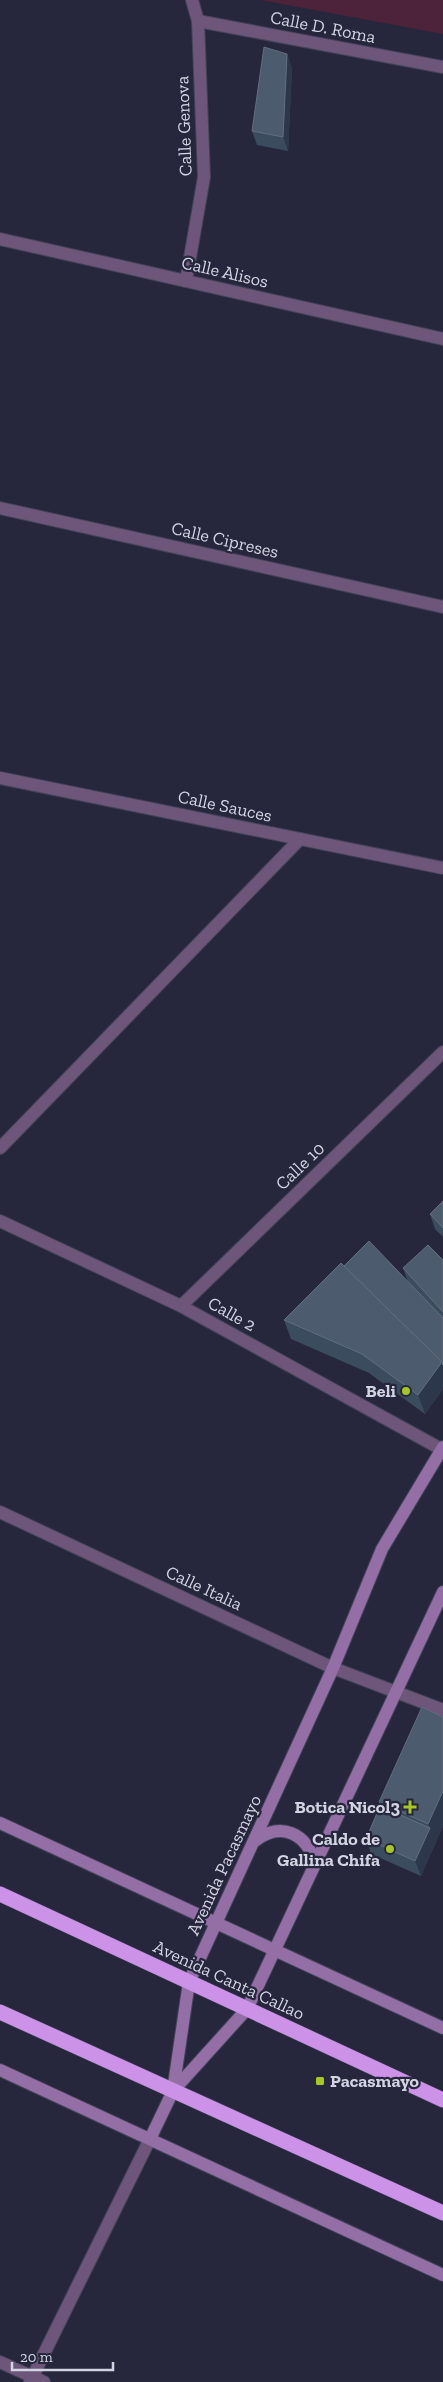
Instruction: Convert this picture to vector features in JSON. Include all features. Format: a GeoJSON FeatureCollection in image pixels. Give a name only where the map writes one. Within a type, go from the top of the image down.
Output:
{"type":"FeatureCollection","features":[{"type":"Feature","properties":{"kind":"highway","name":"Avenida Canta Callao"},"geometry":{"type":"LineString","coordinates":[[0,1894],[443,2100]]}},
{"type":"Feature","properties":{"kind":"highway"},"geometry":{"type":"LineString","coordinates":[[0,2012],[443,2213]]}},
{"type":"Feature","properties":{"kind":"main road","name":"Avenida Pacasmayo"},"geometry":{"type":"LineString","coordinates":[[173,2091],[189,1982],[333,1668],[382,1549],[442,1448]]}},
{"type":"Feature","properties":{"kind":"main road"},"geometry":{"type":"LineString","coordinates":[[150,2139],[173,2091],[247,2009],[443,1592]]}},
{"type":"Feature","properties":{"kind":"main road"},"geometry":{"type":"LineString","coordinates":[[0,1823],[443,2028]]}},
{"type":"Feature","properties":{"kind":"main road"},"geometry":{"type":"LineString","coordinates":[[255,1841],[264,1834],[275,1831],[287,1832],[297,1836],[306,1843],[312,1853],[315,1864]]}},
{"type":"Feature","properties":{"kind":"main road"},"geometry":{"type":"LineString","coordinates":[[0,2070],[443,2275]]}},
{"type":"Feature","properties":{"kind":"street","name":"Calle Genova"},"geometry":{"type":"LineString","coordinates":[[186,281],[204,176],[198,21],[192,0]]}},
{"type":"Feature","properties":{"kind":"street","name":"Calle D. Roma"},"geometry":{"type":"LineString","coordinates":[[198,21],[443,67]]}},
{"type":"Feature","properties":{"kind":"street","name":"Calle Alisos"},"geometry":{"type":"LineString","coordinates":[[0,239],[443,339]]}},
{"type":"Feature","properties":{"kind":"street","name":"Calle Cipreses"},"geometry":{"type":"LineString","coordinates":[[0,508],[443,607]]}},
{"type":"Feature","properties":{"kind":"street","name":"Calle Sauces"},"geometry":{"type":"LineString","coordinates":[[0,778],[443,868]]}},
{"type":"Feature","properties":{"kind":"street"},"geometry":{"type":"LineString","coordinates":[[0,1148],[300,839]]}},
{"type":"Feature","properties":{"kind":"street","name":"Calle 10"},"geometry":{"type":"LineString","coordinates":[[181,1306],[443,1052]]}},
{"type":"Feature","properties":{"kind":"street","name":"Calle 2"},"geometry":{"type":"LineString","coordinates":[[0,1221],[181,1306],[442,1448]]}},
{"type":"Feature","properties":{"kind":"street","name":"Calle Italia"},"geometry":{"type":"LineString","coordinates":[[0,1512],[333,1668],[443,1710]]}},
{"type":"Feature","properties":{"kind":"street"},"geometry":{"type":"LineString","coordinates":[[0,2362],[35,2380],[150,2139]]}},
{"type":"Feature","properties":{"kind":"shaded area"},"geometry":{"type":"Polygon","coordinates":[[[261,0],[443,0],[443,34],[261,0]]]}},
{"type":"Feature","properties":{"kind":"building"},"geometry":{"type":"Polygon","coordinates":[[[264,47],[287,54],[283,137],[252,131],[264,47]]]}},
{"type":"Feature","properties":{"kind":"building"},"geometry":{"type":"Polygon","coordinates":[[[443,1201],[443,1228],[430,1214],[443,1201]]]}},
{"type":"Feature","properties":{"kind":"building"},"geometry":{"type":"Polygon","coordinates":[[[369,1241],[443,1318],[443,1365],[344,1266],[369,1241]]]}},
{"type":"Feature","properties":{"kind":"building"},"geometry":{"type":"Polygon","coordinates":[[[428,1245],[443,1260],[443,1312],[403,1268],[428,1245]]]}},
{"type":"Feature","properties":{"kind":"building"},"geometry":{"type":"Polygon","coordinates":[[[341,1263],[442,1362],[418,1395],[362,1354],[284,1320],[341,1263]]]}},
{"type":"Feature","properties":{"kind":"building"},"geometry":{"type":"Polygon","coordinates":[[[422,1707],[443,1717],[443,1791],[428,1824],[379,1802],[422,1707]]]}},
{"type":"Feature","properties":{"kind":"building"},"geometry":{"type":"Polygon","coordinates":[[[380,1806],[430,1828],[415,1861],[366,1839],[380,1806]]]}},
{"type":"Feature","properties":{"kind":"place","name":"Beli"},"geometry":{"type":"Point","coordinates":[406,1391]}},
{"type":"Feature","properties":{"kind":"place","name":"Botica Nicol3"},"geometry":{"type":"Point","coordinates":[410,1807]}},
{"type":"Feature","properties":{"kind":"place","name":"Caldo de Gallina Chifa"},"geometry":{"type":"Point","coordinates":[390,1849]}},
{"type":"Feature","properties":{"kind":"place","name":"Pacasmayo"},"geometry":{"type":"Point","coordinates":[320,2081]}}]}
